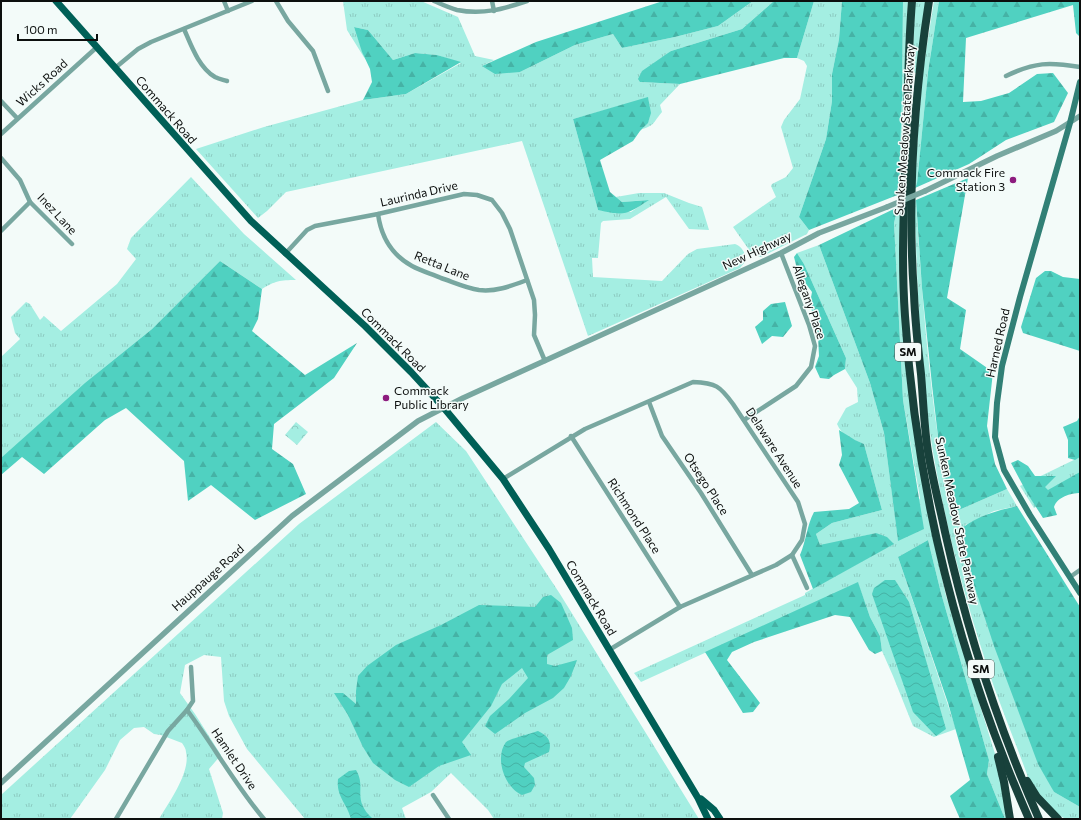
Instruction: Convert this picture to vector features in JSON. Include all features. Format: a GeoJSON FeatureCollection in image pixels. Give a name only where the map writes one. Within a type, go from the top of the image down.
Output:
{"type":"FeatureCollection","features":[{"type":"Feature","properties":{"kind":"highway","name":"Sunken Meadow State Parkway"},"geometry":{"type":"LineString","coordinates":[[912,1],[908,50],[903,277],[915,420],[923,474],[940,554],[956,618],[992,731],[1029,819]]}},
{"type":"Feature","properties":{"kind":"highway","name":"Sunken Meadow State Parkway"},"geometry":{"type":"LineString","coordinates":[[928,1],[921,51],[913,157],[911,221],[914,294],[927,446],[958,590],[980,667],[1002,728],[1039,819]]}},
{"type":"Feature","properties":{"kind":"highway"},"geometry":{"type":"LineString","coordinates":[[1002,728],[1029,785],[1037,797],[1058,819]]}},
{"type":"Feature","properties":{"kind":"highway"},"geometry":{"type":"LineString","coordinates":[[992,731],[1004,782],[1010,819]]}},
{"type":"Feature","properties":{"kind":"main road","name":"Commack Road"},"geometry":{"type":"LineString","coordinates":[[56,1],[250,222],[365,326],[411,372],[444,408],[503,479],[549,548],[698,798],[708,819]]}},
{"type":"Feature","properties":{"kind":"main road","name":"Harned Road"},"geometry":{"type":"LineString","coordinates":[[1080,82],[1070,123],[1020,297],[1002,366],[996,404],[995,437],[1004,470],[1030,515],[1080,593]]}},
{"type":"Feature","properties":{"kind":"main road","name":"Commack Road"},"geometry":{"type":"LineString","coordinates":[[698,798],[714,810],[720,819]]}},
{"type":"Feature","properties":{"kind":"street"},"geometry":{"type":"LineString","coordinates":[[224,1],[228,11]]}},
{"type":"Feature","properties":{"kind":"street"},"geometry":{"type":"LineString","coordinates":[[115,68],[138,49],[184,28],[252,1]]}},
{"type":"Feature","properties":{"kind":"street"},"geometry":{"type":"LineString","coordinates":[[276,1],[288,21],[312,51],[328,91]]}},
{"type":"Feature","properties":{"kind":"street"},"geometry":{"type":"LineString","coordinates":[[434,1],[456,10],[474,12],[494,11],[527,1]]}},
{"type":"Feature","properties":{"kind":"street"},"geometry":{"type":"LineString","coordinates":[[492,1],[494,11]]}},
{"type":"Feature","properties":{"kind":"street"},"geometry":{"type":"LineString","coordinates":[[184,28],[198,58],[206,69],[215,76],[228,81]]}},
{"type":"Feature","properties":{"kind":"street","name":"Wicks Road"},"geometry":{"type":"LineString","coordinates":[[1,134],[96,47]]}},
{"type":"Feature","properties":{"kind":"street"},"geometry":{"type":"LineString","coordinates":[[1006,76],[1022,69],[1040,64],[1080,67]]}},
{"type":"Feature","properties":{"kind":"street"},"geometry":{"type":"LineString","coordinates":[[1,101],[18,118]]}},
{"type":"Feature","properties":{"kind":"street","name":"New Highway"},"geometry":{"type":"LineString","coordinates":[[444,408],[781,253],[819,233],[925,191],[997,156],[1056,131],[1080,116]]}},
{"type":"Feature","properties":{"kind":"street","name":"Inez Lane"},"geometry":{"type":"LineString","coordinates":[[1,158],[20,180],[30,202],[72,244]]}},
{"type":"Feature","properties":{"kind":"street","name":"Laurinda Drive"},"geometry":{"type":"LineString","coordinates":[[285,254],[307,230],[315,226],[378,214],[464,194],[477,195],[492,200],[502,213],[510,229],[534,300],[534,335],[545,361]]}},
{"type":"Feature","properties":{"kind":"street"},"geometry":{"type":"LineString","coordinates":[[1,231],[30,202]]}},
{"type":"Feature","properties":{"kind":"street","name":"Retta Lane"},"geometry":{"type":"LineString","coordinates":[[378,214],[380,224],[389,246],[398,256],[412,266],[453,282],[479,290],[500,290],[527,280]]}},
{"type":"Feature","properties":{"kind":"street","name":"Allegany Place"},"geometry":{"type":"LineString","coordinates":[[744,420],[796,386],[811,367],[815,346],[809,325],[781,253]]}},
{"type":"Feature","properties":{"kind":"street","name":"Delaware Avenue"},"geometry":{"type":"LineString","coordinates":[[503,479],[571,436],[585,429],[693,382],[708,383],[722,389],[798,502],[805,524],[802,540],[792,555],[776,565],[680,607],[609,650]]}},
{"type":"Feature","properties":{"kind":"street","name":"Otsego Place"},"geometry":{"type":"LineString","coordinates":[[649,402],[662,436],[701,493],[752,575]]}},
{"type":"Feature","properties":{"kind":"street","name":"Hauppauge Road"},"geometry":{"type":"LineString","coordinates":[[1,783],[292,516],[418,422],[444,408]]}},
{"type":"Feature","properties":{"kind":"street","name":"Richmond Place"},"geometry":{"type":"LineString","coordinates":[[571,436],[680,607]]}},
{"type":"Feature","properties":{"kind":"street"},"geometry":{"type":"LineString","coordinates":[[792,555],[807,588]]}},
{"type":"Feature","properties":{"kind":"street"},"geometry":{"type":"LineString","coordinates":[[1070,577],[1080,570]]}},
{"type":"Feature","properties":{"kind":"street"},"geometry":{"type":"LineString","coordinates":[[116,819],[168,731],[193,701],[191,667]]}},
{"type":"Feature","properties":{"kind":"street","name":"Hamlet Drive"},"geometry":{"type":"LineString","coordinates":[[187,710],[202,729],[236,783],[264,819]]}},
{"type":"Feature","properties":{"kind":"street"},"geometry":{"type":"LineString","coordinates":[[433,795],[449,819]]}},
{"type":"Feature","properties":{"kind":"green space"},"geometry":{"type":"Polygon","coordinates":[[[343,1],[421,1],[458,17],[475,56],[494,60],[482,66],[520,72],[575,45],[613,34],[622,48],[718,26],[753,1],[774,1],[742,29],[671,51],[640,82],[680,84],[660,105],[662,112],[654,123],[649,126],[642,129],[648,122],[650,115],[648,98],[573,119],[598,210],[631,212],[648,200],[622,202],[616,197],[639,193],[664,193],[702,207],[709,230],[689,229],[666,197],[630,219],[603,221],[601,223],[598,258],[592,258],[593,277],[662,281],[688,254],[697,249],[735,244],[738,245],[743,251],[745,262],[740,268],[588,336],[522,141],[286,192],[258,218],[196,149],[264,127],[363,100],[406,94],[461,63],[437,55],[415,53],[393,60],[368,30],[354,27],[365,59],[347,30],[343,1]]]}},
{"type":"Feature","properties":{"kind":"green space"},"geometry":{"type":"Polygon","coordinates":[[[663,1],[753,1],[718,26],[675,37],[622,48],[613,34],[575,45],[520,72],[495,74],[482,66],[536,42],[663,1]]]}},
{"type":"Feature","properties":{"kind":"green space"},"geometry":{"type":"Polygon","coordinates":[[[774,1],[814,1],[797,58],[784,58],[680,84],[640,82],[638,79],[642,71],[671,51],[742,29],[774,1]]]}},
{"type":"Feature","properties":{"kind":"green space"},"geometry":{"type":"Polygon","coordinates":[[[814,1],[842,1],[839,39],[832,74],[832,101],[826,139],[799,217],[809,230],[807,234],[761,257],[752,254],[733,227],[776,197],[771,186],[772,184],[786,177],[793,168],[781,127],[784,120],[800,99],[807,66],[804,61],[797,58],[814,1]]]}},
{"type":"Feature","properties":{"kind":"green space"},"geometry":{"type":"Polygon","coordinates":[[[842,1],[903,1],[900,194],[809,230],[799,217],[826,139],[832,101],[832,74],[839,39],[842,1]]]}},
{"type":"Feature","properties":{"kind":"green space"},"geometry":{"type":"Polygon","coordinates":[[[903,1],[908,1],[901,172],[899,177],[902,98],[903,1]]]}},
{"type":"Feature","properties":{"kind":"green space"},"geometry":{"type":"Polygon","coordinates":[[[915,1],[926,1],[916,73],[912,72],[915,1]]]}},
{"type":"Feature","properties":{"kind":"green space"},"geometry":{"type":"Polygon","coordinates":[[[934,1],[939,1],[928,72],[917,183],[915,188],[920,89],[934,1]]]}},
{"type":"Feature","properties":{"kind":"green space"},"geometry":{"type":"Polygon","coordinates":[[[939,1],[1080,1],[1080,37],[1076,33],[1073,5],[966,38],[963,102],[981,101],[1009,93],[1037,74],[1053,73],[1068,93],[1054,122],[1006,140],[969,164],[915,188],[917,183],[928,72],[939,1]]]}},
{"type":"Feature","properties":{"kind":"green space"},"geometry":{"type":"Polygon","coordinates":[[[354,27],[368,30],[393,60],[415,53],[437,55],[461,62],[406,94],[363,100],[372,82],[370,69],[362,52],[354,27]]]}},
{"type":"Feature","properties":{"kind":"green space"},"geometry":{"type":"Polygon","coordinates":[[[648,97],[651,113],[648,123],[633,141],[600,160],[610,192],[622,202],[649,200],[635,209],[625,213],[614,213],[598,210],[573,119],[648,97]]]}},
{"type":"Feature","properties":{"kind":"green space"},"geometry":{"type":"Polygon","coordinates":[[[191,177],[244,234],[296,280],[278,282],[262,289],[220,261],[152,329],[100,371],[1,459],[1,357],[20,339],[15,333],[11,317],[26,302],[30,304],[40,320],[44,316],[61,331],[117,284],[136,259],[127,249],[131,238],[191,177]]]}},
{"type":"Feature","properties":{"kind":"green space"},"geometry":{"type":"Polygon","coordinates":[[[968,178],[947,298],[966,310],[960,349],[993,372],[987,426],[995,464],[1007,489],[952,513],[939,445],[932,385],[922,288],[916,200],[968,178]]]}},
{"type":"Feature","properties":{"kind":"green space"},"geometry":{"type":"Polygon","coordinates":[[[916,200],[922,291],[931,383],[940,453],[952,513],[1007,489],[1017,506],[994,511],[965,525],[1054,792],[1080,807],[1080,819],[1067,819],[1055,811],[1044,800],[1028,777],[994,687],[956,561],[935,465],[926,404],[919,317],[914,201],[916,200]]]}},
{"type":"Feature","properties":{"kind":"green space"},"geometry":{"type":"Polygon","coordinates":[[[898,207],[894,223],[903,400],[924,529],[898,541],[884,433],[870,383],[819,245],[898,207]]]}},
{"type":"Feature","properties":{"kind":"green space"},"geometry":{"type":"Polygon","coordinates":[[[901,207],[899,241],[929,520],[946,596],[996,757],[1008,819],[1005,819],[987,774],[989,760],[941,593],[928,540],[898,557],[956,729],[934,737],[913,726],[882,651],[880,636],[870,617],[858,583],[641,682],[634,673],[805,595],[805,593],[893,544],[876,533],[820,546],[816,534],[832,523],[882,510],[864,444],[845,434],[837,424],[846,408],[858,402],[857,388],[845,369],[846,358],[804,264],[797,253],[819,245],[870,383],[884,433],[898,540],[920,498],[903,400],[894,223],[898,208],[901,207]]]}},
{"type":"Feature","properties":{"kind":"green space"},"geometry":{"type":"Polygon","coordinates":[[[797,253],[804,264],[846,358],[845,369],[829,379],[820,378],[815,367],[819,356],[818,336],[810,303],[812,292],[798,273],[794,257],[797,253]]]}},
{"type":"Feature","properties":{"kind":"green space"},"geometry":{"type":"Polygon","coordinates":[[[220,261],[262,289],[258,319],[252,331],[305,375],[357,343],[334,378],[274,424],[272,449],[293,464],[306,494],[255,520],[211,485],[188,501],[184,461],[126,408],[105,420],[44,474],[22,457],[1,475],[1,458],[85,383],[152,329],[220,261]]]}},
{"type":"Feature","properties":{"kind":"green space"},"geometry":{"type":"Polygon","coordinates":[[[1045,271],[1051,271],[1063,277],[1080,279],[1080,351],[1023,333],[1021,327],[1036,278],[1045,271]]]}},
{"type":"Feature","properties":{"kind":"green space"},"geometry":{"type":"Polygon","coordinates":[[[785,302],[792,326],[783,337],[772,336],[762,344],[755,327],[763,320],[763,311],[771,304],[785,302]]]}},
{"type":"Feature","properties":{"kind":"green space"},"geometry":{"type":"Polygon","coordinates":[[[1080,416],[1080,457],[1075,460],[1068,458],[1068,440],[1063,427],[1077,421],[1080,416]]]}},
{"type":"Feature","properties":{"kind":"green space"},"geometry":{"type":"Polygon","coordinates":[[[296,422],[308,432],[297,445],[285,435],[296,422]]]}},
{"type":"Feature","properties":{"kind":"green space"},"geometry":{"type":"Polygon","coordinates":[[[436,422],[466,451],[560,594],[699,819],[494,819],[488,810],[451,773],[431,792],[402,808],[406,819],[305,819],[247,749],[229,716],[224,701],[221,657],[204,655],[185,665],[180,693],[221,755],[209,769],[223,813],[222,819],[159,819],[182,778],[187,760],[186,751],[182,743],[154,734],[144,727],[134,728],[120,740],[105,770],[70,819],[1,819],[1,795],[299,524],[436,422]]]}},
{"type":"Feature","properties":{"kind":"green space"},"geometry":{"type":"Polygon","coordinates":[[[839,430],[864,444],[882,510],[832,523],[816,534],[820,545],[876,533],[887,537],[894,544],[813,589],[800,555],[814,512],[849,509],[859,503],[839,465],[842,455],[839,430]]]}},
{"type":"Feature","properties":{"kind":"green space"},"geometry":{"type":"Polygon","coordinates":[[[1080,457],[1080,483],[1034,508],[1020,486],[1080,457]]]}},
{"type":"Feature","properties":{"kind":"green space"},"geometry":{"type":"Polygon","coordinates":[[[1018,460],[1028,466],[1035,476],[1056,476],[1045,487],[1048,490],[1080,472],[1080,493],[1061,498],[1054,507],[1057,515],[1043,518],[1027,493],[1011,463],[1018,460]]]}},
{"type":"Feature","properties":{"kind":"green space"},"geometry":{"type":"Polygon","coordinates":[[[1017,506],[1080,607],[1080,807],[1054,792],[1038,764],[994,646],[957,533],[963,527],[977,519],[1017,506]]]}},
{"type":"Feature","properties":{"kind":"green space"},"geometry":{"type":"Polygon","coordinates":[[[928,540],[941,593],[989,760],[987,774],[1005,819],[960,819],[950,796],[970,780],[948,703],[898,557],[928,540]]]}},
{"type":"Feature","properties":{"kind":"green space"},"geometry":{"type":"Polygon","coordinates":[[[858,582],[870,617],[880,636],[882,651],[875,654],[869,650],[850,617],[835,615],[754,642],[732,652],[727,660],[760,703],[753,712],[743,713],[705,652],[858,582]]]}},
{"type":"Feature","properties":{"kind":"green space"},"geometry":{"type":"Polygon","coordinates":[[[551,595],[561,603],[572,628],[573,640],[547,655],[547,664],[555,666],[577,660],[571,676],[564,688],[553,698],[525,713],[495,734],[485,726],[490,716],[509,699],[528,678],[522,668],[502,684],[491,706],[462,742],[471,755],[439,766],[409,787],[395,780],[373,763],[363,747],[348,715],[334,693],[343,693],[356,704],[358,676],[367,666],[396,645],[441,625],[479,605],[535,607],[543,597],[551,595]]]}},
{"type":"Feature","properties":{"kind":"water"},"geometry":{"type":"Polygon","coordinates":[[[885,580],[895,580],[909,602],[946,729],[936,736],[913,712],[872,594],[874,588],[885,580]]]}},
{"type":"Feature","properties":{"kind":"water"},"geometry":{"type":"Polygon","coordinates":[[[538,731],[548,739],[550,745],[549,752],[525,763],[524,767],[534,778],[535,785],[531,792],[522,795],[511,786],[506,779],[501,764],[501,756],[506,742],[538,731]]]}},
{"type":"Feature","properties":{"kind":"water"},"geometry":{"type":"Polygon","coordinates":[[[356,770],[359,776],[363,805],[366,812],[373,819],[351,819],[340,795],[338,779],[349,771],[356,770]]]}},
{"type":"Feature","properties":{"kind":"place","name":"Commack Fire Station 3"},"geometry":{"type":"Point","coordinates":[1013,180]}},
{"type":"Feature","properties":{"kind":"place","name":"Commack Public Library"},"geometry":{"type":"Point","coordinates":[386,398]}}]}
